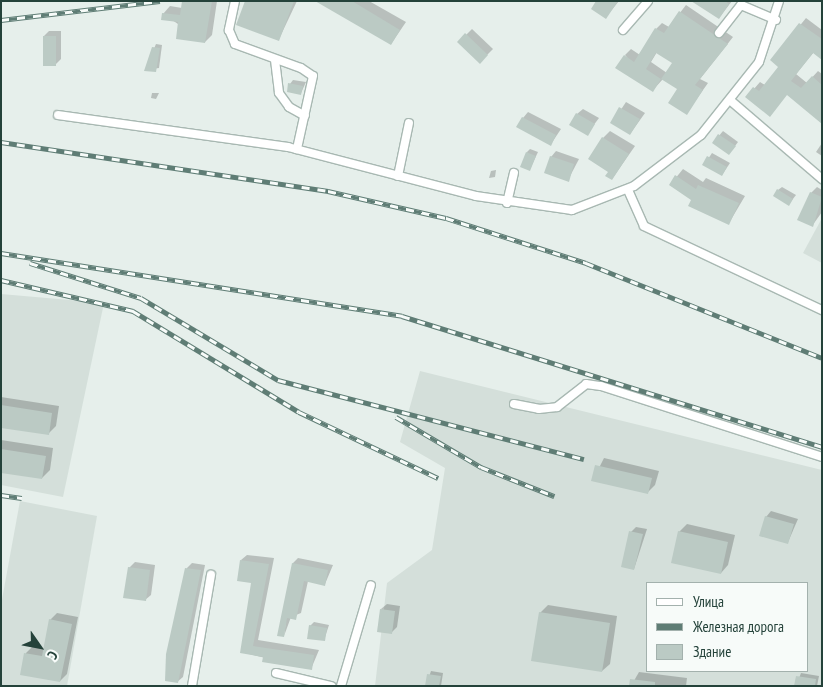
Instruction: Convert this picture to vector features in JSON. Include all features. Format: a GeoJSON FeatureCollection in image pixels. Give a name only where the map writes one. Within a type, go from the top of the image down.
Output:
{"type":"FeatureCollection","features":[{"type":"Feature","properties":{"kind":"street"},"geometry":{"type":"LineString","coordinates":[[235,1],[230,38],[242,49],[311,73],[313,83],[297,149]]}},
{"type":"Feature","properties":{"kind":"street"},"geometry":{"type":"LineString","coordinates":[[623,30],[648,1]]}},
{"type":"Feature","properties":{"kind":"street"},"geometry":{"type":"LineString","coordinates":[[58,115],[208,133],[297,149],[507,203],[572,210],[628,190],[656,173],[701,135],[731,101],[759,62],[776,20],[779,1]]}},
{"type":"Feature","properties":{"kind":"street"},"geometry":{"type":"LineString","coordinates":[[719,33],[740,5],[776,20]]}},
{"type":"Feature","properties":{"kind":"street"},"geometry":{"type":"LineString","coordinates":[[275,60],[278,93],[289,107],[305,116]]}},
{"type":"Feature","properties":{"kind":"street"},"geometry":{"type":"LineString","coordinates":[[731,101],[822,179]]}},
{"type":"Feature","properties":{"kind":"street"},"geometry":{"type":"LineString","coordinates":[[398,176],[409,123]]}},
{"type":"Feature","properties":{"kind":"street"},"geometry":{"type":"LineString","coordinates":[[507,203],[514,173]]}},
{"type":"Feature","properties":{"kind":"street"},"geometry":{"type":"LineString","coordinates":[[628,190],[644,226],[822,310]]}},
{"type":"Feature","properties":{"kind":"street"},"geometry":{"type":"LineString","coordinates":[[514,404],[539,409],[557,407],[586,384],[601,386],[822,457]]}},
{"type":"Feature","properties":{"kind":"street"},"geometry":{"type":"LineString","coordinates":[[192,686],[211,575]]}},
{"type":"Feature","properties":{"kind":"street"},"geometry":{"type":"LineString","coordinates":[[341,686],[371,584]]}},
{"type":"Feature","properties":{"kind":"street"},"geometry":{"type":"LineString","coordinates":[[276,672],[332,686]]}},
{"type":"Feature","properties":{"kind":"shaded area"},"geometry":{"type":"Polygon","coordinates":[[[822,218],[822,263],[803,253],[822,218]]]}},
{"type":"Feature","properties":{"kind":"shaded area"},"geometry":{"type":"Polygon","coordinates":[[[1,294],[104,303],[63,497],[1,485],[1,294]]]}},
{"type":"Feature","properties":{"kind":"shaded area"},"geometry":{"type":"Polygon","coordinates":[[[420,371],[822,470],[822,686],[375,686],[387,583],[432,550],[445,468],[400,442],[420,371]]]}},
{"type":"Feature","properties":{"kind":"shaded area"},"geometry":{"type":"Polygon","coordinates":[[[20,501],[97,516],[67,686],[1,686],[1,605],[20,501]]]}},
{"type":"Feature","properties":{"kind":"building"},"geometry":{"type":"Polygon","coordinates":[[[182,1],[212,1],[205,43],[176,39],[178,22],[161,20],[162,13],[180,15],[182,1]]]}},
{"type":"Feature","properties":{"kind":"building"},"geometry":{"type":"Polygon","coordinates":[[[245,1],[294,1],[279,41],[236,25],[245,1]]]}},
{"type":"Feature","properties":{"kind":"building"},"geometry":{"type":"Polygon","coordinates":[[[315,1],[352,1],[400,30],[391,45],[315,1]]]}},
{"type":"Feature","properties":{"kind":"building"},"geometry":{"type":"Polygon","coordinates":[[[596,1],[618,1],[606,19],[591,9],[596,1]]]}},
{"type":"Feature","properties":{"kind":"building"},"geometry":{"type":"Polygon","coordinates":[[[691,1],[725,1],[729,4],[719,19],[691,1]]]}},
{"type":"Feature","properties":{"kind":"building"},"geometry":{"type":"Polygon","coordinates":[[[679,11],[728,44],[695,85],[703,90],[687,115],[668,103],[677,89],[661,79],[653,92],[615,68],[624,55],[634,62],[655,28],[664,33],[679,11]],[[656,53],[646,69],[661,79],[672,63],[656,53]]]}},
{"type":"Feature","properties":{"kind":"building"},"geometry":{"type":"Polygon","coordinates":[[[799,23],[822,39],[822,60],[813,53],[791,81],[801,88],[812,76],[822,85],[822,124],[787,95],[770,117],[745,97],[753,87],[759,91],[778,67],[770,60],[799,23]]]}},
{"type":"Feature","properties":{"kind":"building"},"geometry":{"type":"Polygon","coordinates":[[[465,33],[488,55],[480,64],[457,42],[465,33]]]}},
{"type":"Feature","properties":{"kind":"building"},"geometry":{"type":"Polygon","coordinates":[[[43,36],[56,36],[56,66],[43,66],[43,36]]]}},
{"type":"Feature","properties":{"kind":"building"},"geometry":{"type":"Polygon","coordinates":[[[152,47],[160,48],[156,72],[144,71],[152,47]]]}},
{"type":"Feature","properties":{"kind":"building"},"geometry":{"type":"Polygon","coordinates":[[[288,83],[303,86],[301,95],[287,92],[288,83]]]}},
{"type":"Feature","properties":{"kind":"building"},"geometry":{"type":"Polygon","coordinates":[[[619,107],[640,119],[630,135],[610,123],[619,107]]]}},
{"type":"Feature","properties":{"kind":"building"},"geometry":{"type":"Polygon","coordinates":[[[576,113],[595,124],[588,136],[569,125],[576,113]]]}},
{"type":"Feature","properties":{"kind":"building"},"geometry":{"type":"Polygon","coordinates":[[[522,117],[556,135],[551,146],[516,127],[522,117]]]}},
{"type":"Feature","properties":{"kind":"building"},"geometry":{"type":"Polygon","coordinates":[[[718,134],[736,146],[729,155],[712,143],[718,134]]]}},
{"type":"Feature","properties":{"kind":"building"},"geometry":{"type":"Polygon","coordinates":[[[602,137],[629,154],[612,180],[605,176],[608,172],[588,159],[602,137]]]}},
{"type":"Feature","properties":{"kind":"building"},"geometry":{"type":"Polygon","coordinates":[[[526,152],[536,156],[530,171],[520,167],[526,152]]]}},
{"type":"Feature","properties":{"kind":"building"},"geometry":{"type":"Polygon","coordinates":[[[550,156],[574,164],[569,182],[544,173],[550,156]]]}},
{"type":"Feature","properties":{"kind":"building"},"geometry":{"type":"Polygon","coordinates":[[[707,156],[727,167],[722,176],[702,165],[707,156]]]}},
{"type":"Feature","properties":{"kind":"building"},"geometry":{"type":"Polygon","coordinates":[[[675,175],[696,189],[698,185],[739,203],[729,225],[688,206],[691,200],[669,185],[675,175]]]}},
{"type":"Feature","properties":{"kind":"building"},"geometry":{"type":"Polygon","coordinates":[[[777,189],[793,199],[789,206],[773,196],[777,189]]]}},
{"type":"Feature","properties":{"kind":"building"},"geometry":{"type":"Polygon","coordinates":[[[810,192],[822,197],[813,227],[797,220],[810,192]]]}},
{"type":"Feature","properties":{"kind":"building"},"geometry":{"type":"Polygon","coordinates":[[[1,405],[52,413],[49,435],[1,428],[1,405]]]}},
{"type":"Feature","properties":{"kind":"building"},"geometry":{"type":"Polygon","coordinates":[[[1,449],[46,456],[42,479],[1,473],[1,449]]]}},
{"type":"Feature","properties":{"kind":"building"},"geometry":{"type":"Polygon","coordinates":[[[595,465],[652,478],[648,494],[591,481],[595,465]]]}},
{"type":"Feature","properties":{"kind":"building"},"geometry":{"type":"Polygon","coordinates":[[[765,516],[794,524],[788,544],[759,536],[765,516]]]}},
{"type":"Feature","properties":{"kind":"building"},"geometry":{"type":"Polygon","coordinates":[[[629,531],[643,534],[634,570],[621,567],[629,531]]]}},
{"type":"Feature","properties":{"kind":"building"},"geometry":{"type":"Polygon","coordinates":[[[678,531],[728,542],[721,574],[671,563],[678,531]]]}},
{"type":"Feature","properties":{"kind":"building"},"geometry":{"type":"Polygon","coordinates":[[[240,560],[269,564],[253,646],[314,655],[312,670],[262,662],[263,657],[240,653],[251,583],[237,581],[240,560]]]}},
{"type":"Feature","properties":{"kind":"building"},"geometry":{"type":"Polygon","coordinates":[[[292,563],[328,570],[325,586],[304,581],[296,620],[287,618],[284,637],[277,636],[292,563]]]}},
{"type":"Feature","properties":{"kind":"building"},"geometry":{"type":"Polygon","coordinates":[[[128,567],[150,570],[146,601],[123,598],[128,567]]]}},
{"type":"Feature","properties":{"kind":"building"},"geometry":{"type":"Polygon","coordinates":[[[185,568],[201,570],[178,683],[165,681],[166,654],[185,568]]]}},
{"type":"Feature","properties":{"kind":"building"},"geometry":{"type":"Polygon","coordinates":[[[380,609],[395,611],[392,634],[377,632],[380,609]]]}},
{"type":"Feature","properties":{"kind":"building"},"geometry":{"type":"Polygon","coordinates":[[[539,612],[610,623],[602,672],[531,661],[539,612]]]}},
{"type":"Feature","properties":{"kind":"building"},"geometry":{"type":"Polygon","coordinates":[[[49,619],[72,624],[60,682],[20,675],[24,653],[42,656],[49,619]]]}},
{"type":"Feature","properties":{"kind":"building"},"geometry":{"type":"Polygon","coordinates":[[[309,625],[327,628],[325,641],[307,639],[309,625]]]}},
{"type":"Feature","properties":{"kind":"building"},"geometry":{"type":"Polygon","coordinates":[[[427,674],[441,676],[439,686],[425,686],[427,674]]]}},
{"type":"Feature","properties":{"kind":"building"},"geometry":{"type":"Polygon","coordinates":[[[796,676],[816,679],[815,686],[794,686],[796,676]]]}},
{"type":"Feature","properties":{"kind":"building"},"geometry":{"type":"Polygon","coordinates":[[[630,679],[655,682],[655,686],[629,686],[630,679]]]}},
{"type":"Feature","properties":{"kind":"railway"},"geometry":{"type":"LineString","coordinates":[[1,20],[160,1]]}},
{"type":"Feature","properties":{"kind":"railway"},"geometry":{"type":"LineString","coordinates":[[1,142],[328,191],[446,218],[586,263],[822,358]]}},
{"type":"Feature","properties":{"kind":"railway"},"geometry":{"type":"LineString","coordinates":[[1,253],[402,316],[822,447]]}},
{"type":"Feature","properties":{"kind":"railway"},"geometry":{"type":"LineString","coordinates":[[30,263],[141,298],[278,380],[584,459]]}},
{"type":"Feature","properties":{"kind":"railway"},"geometry":{"type":"LineString","coordinates":[[1,280],[133,311],[299,412],[438,478]]}},
{"type":"Feature","properties":{"kind":"railway"},"geometry":{"type":"LineString","coordinates":[[396,417],[481,467],[554,496]]}},
{"type":"Feature","properties":{"kind":"railway"},"geometry":{"type":"LineString","coordinates":[[1,495],[22,498]]}}]}
